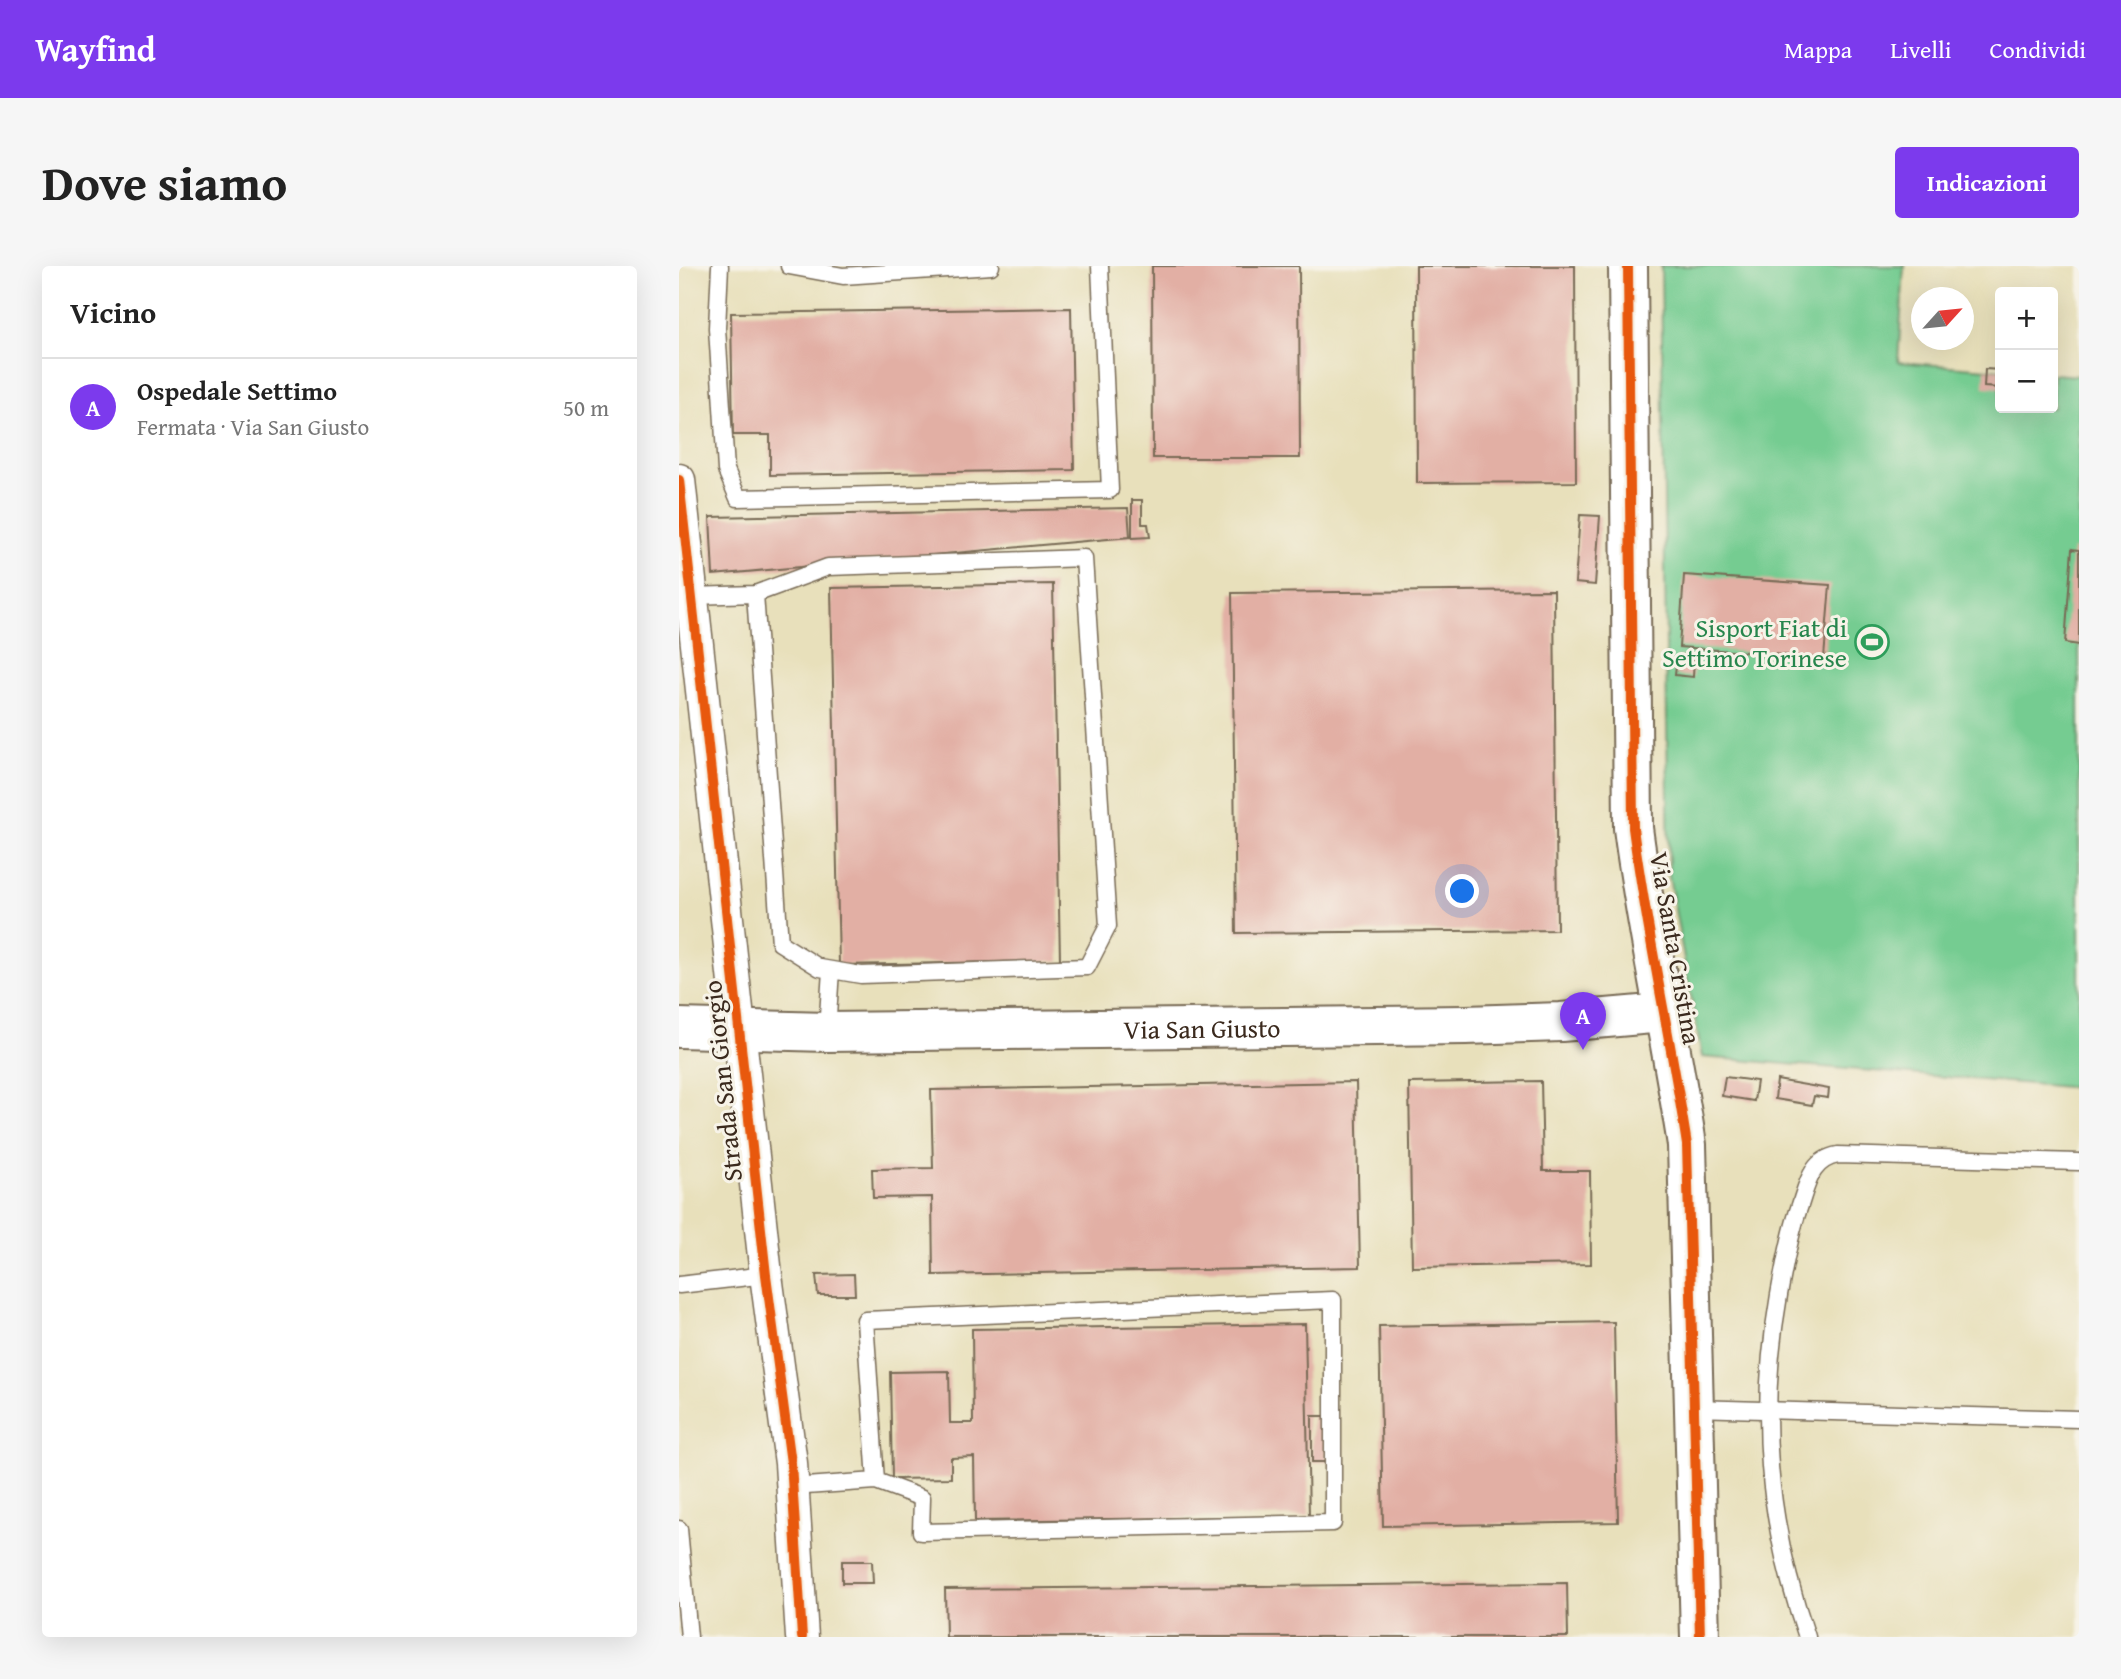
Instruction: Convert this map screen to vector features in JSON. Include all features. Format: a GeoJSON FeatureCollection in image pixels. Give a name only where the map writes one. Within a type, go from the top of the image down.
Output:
{"type":"FeatureCollection","features":[{"type":"Feature","properties":{"kind":"street","name":"Via Santa Cristina"},"geometry":{"type":"LineString","coordinates":[[1628,266],[1633,828],[1643,911],[1677,1079],[1687,1145],[1700,1637]]}},
{"type":"Feature","properties":{"kind":"street","name":"Strada San Giorgio"},"geometry":{"type":"LineString","coordinates":[[679,480],[766,1275],[792,1487],[802,1637]]}},
{"type":"Feature","properties":{"kind":"street","name":"Via San Giusto"},"geometry":{"type":"LineString","coordinates":[[679,1028],[827,1032],[1466,1025],[1561,1022],[1663,1013]]}},
{"type":"Feature","properties":{"kind":"lane"},"geometry":{"type":"LineString","coordinates":[[720,266],[717,328],[726,470],[738,498],[1110,490],[1100,266]]}},
{"type":"Feature","properties":{"kind":"lane"},"geometry":{"type":"LineString","coordinates":[[789,266],[843,276],[991,266]]}},
{"type":"Feature","properties":{"kind":"lane"},"geometry":{"type":"LineString","coordinates":[[692,596],[755,594],[828,567],[1084,558],[1108,926],[1087,967],[861,975],[820,968],[780,943],[755,594]]}},
{"type":"Feature","properties":{"kind":"lane"},"geometry":{"type":"LineString","coordinates":[[827,1032],[831,970]]}},
{"type":"Feature","properties":{"kind":"lane"},"geometry":{"type":"LineString","coordinates":[[1807,1637],[1779,1542],[1770,1478],[1766,1410],[1767,1373],[1783,1273],[1795,1221],[1809,1178],[1817,1163],[1824,1157],[1838,1155],[2079,1162]]}},
{"type":"Feature","properties":{"kind":"lane"},"geometry":{"type":"LineString","coordinates":[[679,1285],[766,1275]]}},
{"type":"Feature","properties":{"kind":"lane"},"geometry":{"type":"LineString","coordinates":[[792,1487],[876,1481],[922,1498],[921,1532],[1333,1523],[1333,1300],[865,1320],[876,1481]]}},
{"type":"Feature","properties":{"kind":"lane"},"geometry":{"type":"LineString","coordinates":[[1694,1408],[2079,1419]]}},
{"type":"Feature","properties":{"kind":"lane"},"geometry":{"type":"LineString","coordinates":[[679,1530],[685,1628]]}},
{"type":"Feature","properties":{"kind":"green space","name":"Sisport Fiat di Settimo Torinese"},"geometry":{"type":"Polygon","coordinates":[[[1661,266],[1904,266],[1898,362],[1995,370],[1995,413],[2058,413],[2058,374],[2079,376],[2079,1088],[1702,1057],[1669,877],[1661,266]]]}},
{"type":"Feature","properties":{"kind":"building"},"geometry":{"type":"Polygon","coordinates":[[[1152,266],[1299,266],[1300,458],[1153,458],[1152,266]]]}},
{"type":"Feature","properties":{"kind":"building"},"geometry":{"type":"Polygon","coordinates":[[[1416,266],[1575,266],[1576,482],[1417,483],[1416,266]]]}},
{"type":"Feature","properties":{"kind":"building"},"geometry":{"type":"Polygon","coordinates":[[[1071,308],[1074,470],[770,475],[770,435],[733,435],[731,313],[1071,308]]]}},
{"type":"Feature","properties":{"kind":"building"},"geometry":{"type":"Polygon","coordinates":[[[1985,369],[1995,370],[1995,388],[1984,387],[1985,369]]]}},
{"type":"Feature","properties":{"kind":"building"},"geometry":{"type":"Polygon","coordinates":[[[1132,500],[1142,500],[1142,524],[1148,524],[1150,537],[1132,538],[1132,500]]]}},
{"type":"Feature","properties":{"kind":"building"},"geometry":{"type":"Polygon","coordinates":[[[1128,508],[1130,537],[713,575],[710,517],[1128,508]]]}},
{"type":"Feature","properties":{"kind":"building"},"geometry":{"type":"Polygon","coordinates":[[[1580,515],[1600,516],[1595,585],[1575,583],[1580,515]]]}},
{"type":"Feature","properties":{"kind":"building"},"geometry":{"type":"Polygon","coordinates":[[[2072,549],[2079,550],[2079,645],[2065,643],[2072,549]]]}},
{"type":"Feature","properties":{"kind":"building"},"geometry":{"type":"Polygon","coordinates":[[[1684,575],[1830,585],[1824,658],[1679,647],[1684,575]]]}},
{"type":"Feature","properties":{"kind":"building"},"geometry":{"type":"Polygon","coordinates":[[[1053,584],[1060,961],[839,965],[831,588],[1053,584]]]}},
{"type":"Feature","properties":{"kind":"building"},"geometry":{"type":"Polygon","coordinates":[[[1554,590],[1557,930],[1236,933],[1232,593],[1554,590]]]}},
{"type":"Feature","properties":{"kind":"building"},"geometry":{"type":"Polygon","coordinates":[[[1677,657],[1694,658],[1693,677],[1675,675],[1677,657]]]}},
{"type":"Feature","properties":{"kind":"building"},"geometry":{"type":"Polygon","coordinates":[[[1725,1077],[1757,1081],[1754,1101],[1722,1096],[1725,1077]]]}},
{"type":"Feature","properties":{"kind":"building"},"geometry":{"type":"Polygon","coordinates":[[[1777,1080],[1829,1089],[1828,1098],[1814,1096],[1812,1105],[1775,1099],[1777,1080]]]}},
{"type":"Feature","properties":{"kind":"building"},"geometry":{"type":"Polygon","coordinates":[[[1541,1081],[1543,1171],[1590,1171],[1591,1264],[1412,1267],[1409,1083],[1541,1081]]]}},
{"type":"Feature","properties":{"kind":"building"},"geometry":{"type":"Polygon","coordinates":[[[1356,1082],[1360,1267],[933,1275],[932,1197],[873,1198],[872,1169],[933,1168],[931,1090],[1356,1082]]]}},
{"type":"Feature","properties":{"kind":"building"},"geometry":{"type":"Polygon","coordinates":[[[854,1274],[855,1295],[818,1295],[816,1275],[854,1274]]]}},
{"type":"Feature","properties":{"kind":"building"},"geometry":{"type":"Polygon","coordinates":[[[1614,1322],[1618,1522],[1383,1526],[1379,1326],[1614,1322]]]}},
{"type":"Feature","properties":{"kind":"building"},"geometry":{"type":"Polygon","coordinates":[[[1305,1324],[1309,1516],[975,1521],[974,1457],[951,1458],[951,1478],[892,1479],[890,1372],[949,1371],[950,1423],[973,1423],[972,1329],[1305,1324]]]}},
{"type":"Feature","properties":{"kind":"building"},"geometry":{"type":"Polygon","coordinates":[[[1312,1416],[1326,1416],[1327,1462],[1312,1462],[1312,1416]]]}},
{"type":"Feature","properties":{"kind":"building"},"geometry":{"type":"Polygon","coordinates":[[[842,1561],[872,1561],[873,1583],[842,1583],[842,1561]]]}},
{"type":"Feature","properties":{"kind":"building"},"geometry":{"type":"Polygon","coordinates":[[[1567,1583],[1568,1637],[946,1637],[945,1589],[1567,1583]]]}},
{"type":"Feature","properties":{"kind":"cycle path"},"geometry":{"type":"LineString","coordinates":[[1628,266],[1633,828],[1687,1145],[1700,1637]]}},
{"type":"Feature","properties":{"kind":"cycle path"},"geometry":{"type":"LineString","coordinates":[[679,480],[766,1275],[791,1463],[802,1637]]}},
{"type":"Feature","properties":{"kind":"place","name":"Sisport Fiat di Settimo Torinese"},"geometry":{"type":"Point","coordinates":[1872,642]}},
{"type":"Feature","properties":{"kind":"place","name":"Ospedale Settimo"},"geometry":{"type":"Point","coordinates":[1583,1050]}}]}
